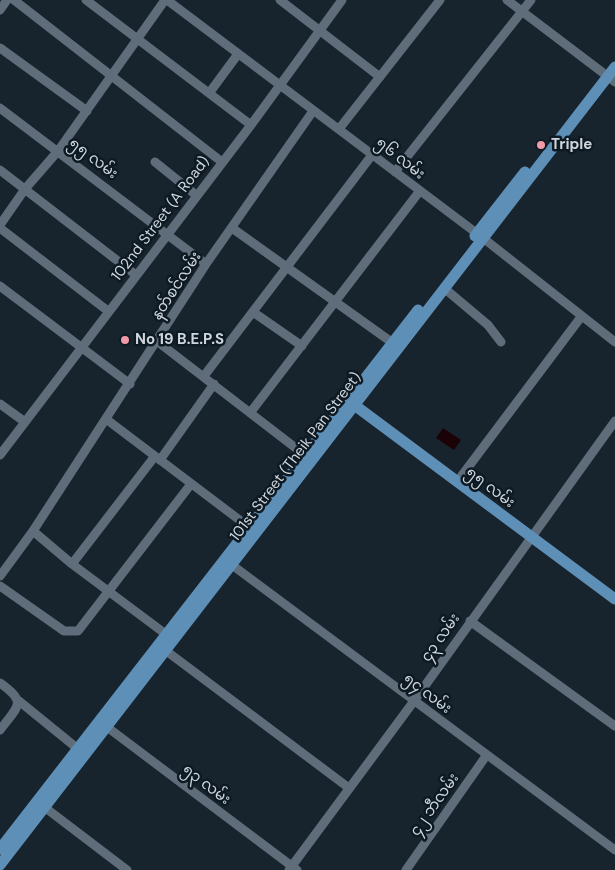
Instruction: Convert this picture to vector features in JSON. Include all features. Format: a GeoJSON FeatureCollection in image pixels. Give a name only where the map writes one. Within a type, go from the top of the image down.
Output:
{"type":"FeatureCollection","features":[{"type":"Feature","properties":{"kind":"main road","name":"101st Street (Theik Pan Street)"},"geometry":{"type":"LineString","coordinates":[[608,77],[615,56]]}},
{"type":"Feature","properties":{"kind":"main road","name":"101st Street (Theik Pan Street)"},"geometry":{"type":"LineString","coordinates":[[1,858],[40,804],[308,457],[480,236],[615,67]]}},
{"type":"Feature","properties":{"kind":"main road","name":"101st Street (Theik Pan Street)"},"geometry":{"type":"LineString","coordinates":[[396,345],[444,288],[480,236]]}},
{"type":"Feature","properties":{"kind":"main road","name":"၅၅ လမ်း"},"geometry":{"type":"LineString","coordinates":[[351,402],[615,599]]}},
{"type":"Feature","properties":{"kind":"main road","name":"101st Street (Theik Pan Street)"},"geometry":{"type":"LineString","coordinates":[[102,724],[166,650],[169,637]]}},
{"type":"Feature","properties":{"kind":"street"},"geometry":{"type":"LineString","coordinates":[[0,10],[7,0]]}},
{"type":"Feature","properties":{"kind":"street"},"geometry":{"type":"LineString","coordinates":[[14,0],[112,74],[222,162]]}},
{"type":"Feature","properties":{"kind":"street"},"geometry":{"type":"LineString","coordinates":[[86,0],[210,92],[251,125]]}},
{"type":"Feature","properties":{"kind":"street"},"geometry":{"type":"LineString","coordinates":[[280,0],[380,77]]}},
{"type":"Feature","properties":{"kind":"street","name":"102nd Street (A Road)"},"geometry":{"type":"LineString","coordinates":[[0,455],[251,125],[342,0]]}},
{"type":"Feature","properties":{"kind":"street"},"geometry":{"type":"LineString","coordinates":[[338,129],[440,0]]}},
{"type":"Feature","properties":{"kind":"street"},"geometry":{"type":"LineString","coordinates":[[507,0],[608,77]]}},
{"type":"Feature","properties":{"kind":"street"},"geometry":{"type":"LineString","coordinates":[[395,172],[531,0]]}},
{"type":"Feature","properties":{"kind":"street"},"geometry":{"type":"LineString","coordinates":[[108,311],[0,227],[26,189],[58,151],[87,111],[137,37],[169,1]]}},
{"type":"Feature","properties":{"kind":"street","name":"၅၆ လမ်း"},"geometry":{"type":"LineString","coordinates":[[169,1],[419,192],[480,236],[615,342]]}},
{"type":"Feature","properties":{"kind":"street"},"geometry":{"type":"LineString","coordinates":[[0,48],[87,111]]}},
{"type":"Feature","properties":{"kind":"street"},"geometry":{"type":"LineString","coordinates":[[210,92],[238,54]]}},
{"type":"Feature","properties":{"kind":"street","name":"၅၅ လမ်း"},"geometry":{"type":"LineString","coordinates":[[0,108],[206,264]]}},
{"type":"Feature","properties":{"kind":"street","name":"နတ်စင်လမ်း"},"geometry":{"type":"LineString","coordinates":[[0,576],[33,531],[158,342],[206,264],[313,111]]}},
{"type":"Feature","properties":{"kind":"street"},"geometry":{"type":"LineString","coordinates":[[204,376],[372,155]]}},
{"type":"Feature","properties":{"kind":"street"},"geometry":{"type":"LineString","coordinates":[[155,162],[196,195]]}},
{"type":"Feature","properties":{"kind":"street"},"geometry":{"type":"LineString","coordinates":[[0,170],[136,275]]}},
{"type":"Feature","properties":{"kind":"street"},"geometry":{"type":"LineString","coordinates":[[250,413],[419,192]]}},
{"type":"Feature","properties":{"kind":"street"},"geometry":{"type":"LineString","coordinates":[[232,228],[288,266],[396,345]]}},
{"type":"Feature","properties":{"kind":"street"},"geometry":{"type":"LineString","coordinates":[[0,286],[130,384]]}},
{"type":"Feature","properties":{"kind":"street"},"geometry":{"type":"LineString","coordinates":[[444,288],[488,325],[501,342]]}},
{"type":"Feature","properties":{"kind":"street"},"geometry":{"type":"LineString","coordinates":[[253,312],[302,346]]}},
{"type":"Feature","properties":{"kind":"street"},"geometry":{"type":"LineString","coordinates":[[457,482],[581,317]]}},
{"type":"Feature","properties":{"kind":"street"},"geometry":{"type":"LineString","coordinates":[[158,342],[308,457]]}},
{"type":"Feature","properties":{"kind":"street"},"geometry":{"type":"LineString","coordinates":[[72,564],[158,458],[214,384]]}},
{"type":"Feature","properties":{"kind":"street"},"geometry":{"type":"LineString","coordinates":[[0,404],[24,422]]}},
{"type":"Feature","properties":{"kind":"street"},"geometry":{"type":"LineString","coordinates":[[106,419],[252,530]]}},
{"type":"Feature","properties":{"kind":"street","name":"၄၃ လမ်း"},"geometry":{"type":"LineString","coordinates":[[293,869],[349,788],[414,701],[615,421]]}},
{"type":"Feature","properties":{"kind":"street"},"geometry":{"type":"LineString","coordinates":[[0,586],[69,633],[82,628],[191,484]]}},
{"type":"Feature","properties":{"kind":"street"},"geometry":{"type":"LineString","coordinates":[[33,531],[72,564],[169,637]]}},
{"type":"Feature","properties":{"kind":"street","name":"၅၄ လမ်း"},"geometry":{"type":"LineString","coordinates":[[228,562],[486,756],[615,850]]}},
{"type":"Feature","properties":{"kind":"street"},"geometry":{"type":"LineString","coordinates":[[470,621],[615,726]]}},
{"type":"Feature","properties":{"kind":"street"},"geometry":{"type":"LineString","coordinates":[[166,650],[349,788]]}},
{"type":"Feature","properties":{"kind":"street"},"geometry":{"type":"LineString","coordinates":[[0,683],[17,696],[18,701],[17,708],[0,730]]}},
{"type":"Feature","properties":{"kind":"street"},"geometry":{"type":"LineString","coordinates":[[18,701],[81,751]]}},
{"type":"Feature","properties":{"kind":"street","name":"၅၃ လမ်း"},"geometry":{"type":"LineString","coordinates":[[102,724],[293,869]]}},
{"type":"Feature","properties":{"kind":"street","name":"၄၂ ဘီလမ်း"},"geometry":{"type":"LineString","coordinates":[[406,870],[486,756]]}},
{"type":"Feature","properties":{"kind":"street"},"geometry":{"type":"LineString","coordinates":[[40,804],[127,870]]}},
{"type":"Feature","properties":{"kind":"shaded area"},"geometry":{"type":"Polygon","coordinates":[[[443,428],[461,440],[454,450],[436,438],[443,428]]]}},
{"type":"Feature","properties":{"kind":"place","name":"Triple"},"geometry":{"type":"Point","coordinates":[541,145]}},
{"type":"Feature","properties":{"kind":"place","name":"No 19 B.E.P.S"},"geometry":{"type":"Point","coordinates":[125,340]}}]}
